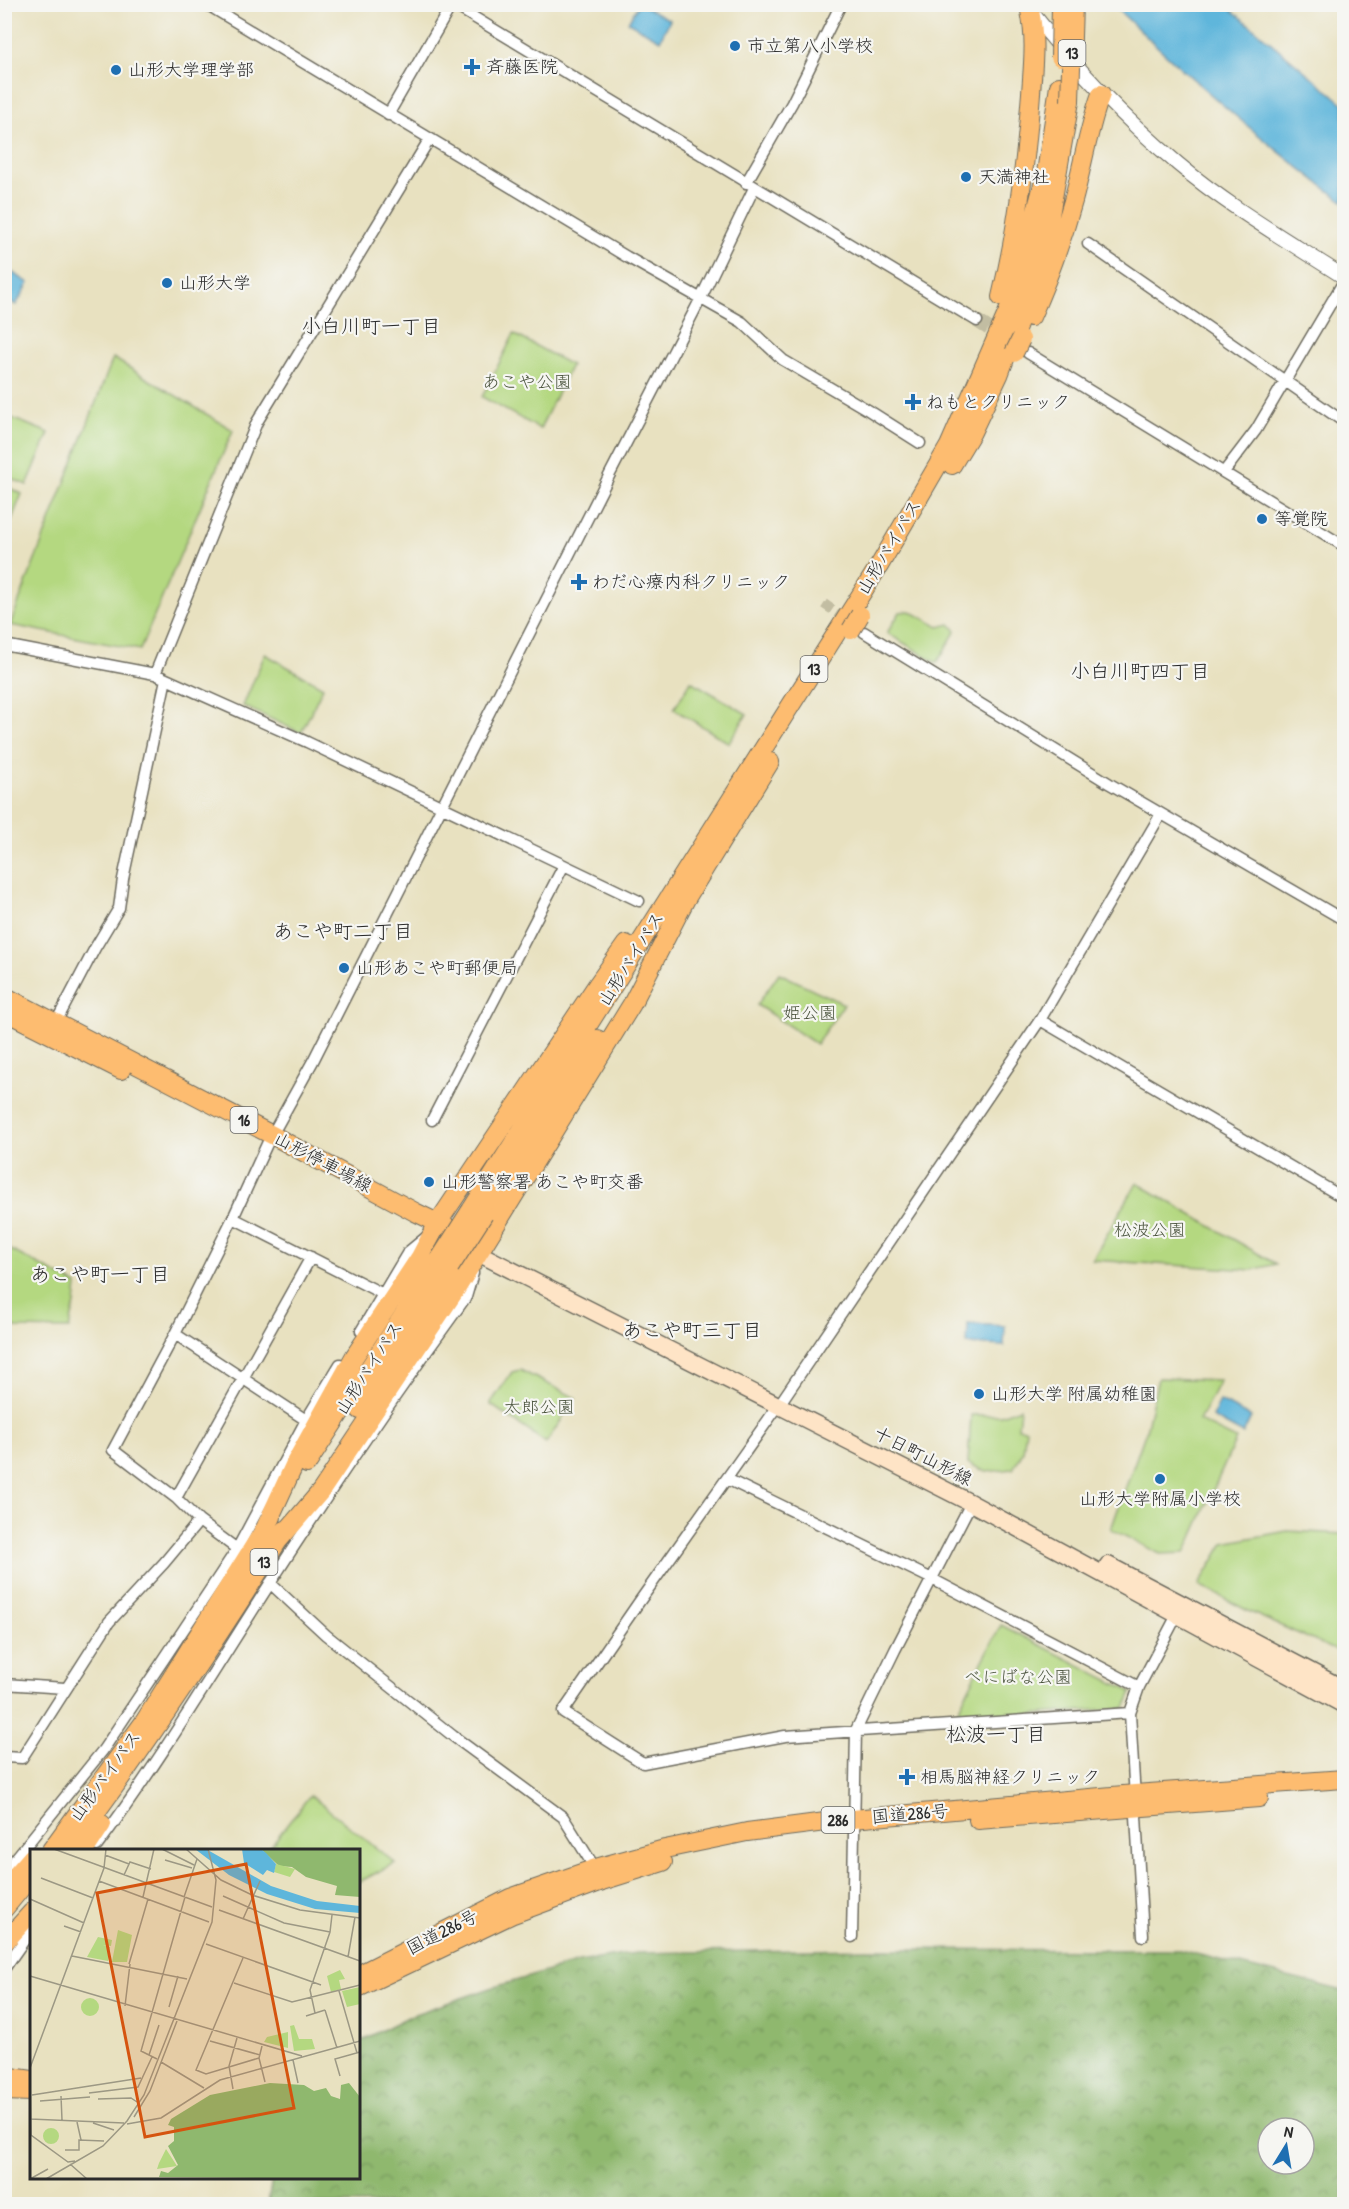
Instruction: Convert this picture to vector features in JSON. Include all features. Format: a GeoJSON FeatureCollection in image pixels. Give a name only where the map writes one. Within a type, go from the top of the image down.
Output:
{"type":"FeatureCollection","features":[{"type":"Feature","properties":{"kind":"main road","name":"山形バイパス"},"geometry":{"type":"LineString","coordinates":[[60,1846],[231,1617],[477,1212],[885,556],[949,446],[1013,300],[1046,173],[1059,86],[1060,4]]}},
{"type":"Feature","properties":{"kind":"main road","name":"山形バイパス"},"geometry":{"type":"LineString","coordinates":[[477,1212],[689,893],[858,626],[972,432],[999,375],[1046,238],[1070,101],[1073,4]]}},
{"type":"Feature","properties":{"kind":"main road"},"geometry":{"type":"LineString","coordinates":[[984,369],[1008,272],[1027,138],[1035,34],[1028,8]]}},
{"type":"Feature","properties":{"kind":"main road"},"geometry":{"type":"LineString","coordinates":[[972,432],[1021,348],[1053,268],[1074,200],[1093,117],[1101,94]]}},
{"type":"Feature","properties":{"kind":"main road"},"geometry":{"type":"LineString","coordinates":[[267,1526],[295,1463],[354,1357],[420,1257],[435,1227],[597,985],[729,804]]}},
{"type":"Feature","properties":{"kind":"main road"},"geometry":{"type":"LineString","coordinates":[[279,1540],[321,1491],[457,1288],[633,1004],[689,893]]}},
{"type":"Feature","properties":{"kind":"main road","name":"山形停車場線"},"geometry":{"type":"LineString","coordinates":[[4,996],[53,1028],[480,1249]]}},
{"type":"Feature","properties":{"kind":"main road","name":"山形停車場線"},"geometry":{"type":"LineString","coordinates":[[4,1011],[53,1028]]}},
{"type":"Feature","properties":{"kind":"main road","name":"十日町山形線"},"geometry":{"type":"LineString","coordinates":[[480,1249],[488,1249],[635,1321],[1344,1705]]}},
{"type":"Feature","properties":{"kind":"main road","name":"山形バイパス"},"geometry":{"type":"LineString","coordinates":[[152,1723],[267,1526],[445,1264]]}},
{"type":"Feature","properties":{"kind":"main road","name":"十日町山形線"},"geometry":{"type":"LineString","coordinates":[[781,1401],[1156,1589],[1344,1689]]}},
{"type":"Feature","properties":{"kind":"main road"},"geometry":{"type":"LineString","coordinates":[[39,1849],[91,1784],[152,1723]]}},
{"type":"Feature","properties":{"kind":"main road"},"geometry":{"type":"LineString","coordinates":[[86,1849],[126,1786],[152,1723]]}},
{"type":"Feature","properties":{"kind":"main road","name":"国道286号"},"geometry":{"type":"LineString","coordinates":[[360,1974],[510,1898],[599,1874],[748,1843],[853,1825],[1136,1801],[1344,1779]]}},
{"type":"Feature","properties":{"kind":"main road","name":"国道286号"},"geometry":{"type":"LineString","coordinates":[[1136,1801],[1344,1792]]}},
{"type":"Feature","properties":{"kind":"main road"},"geometry":{"type":"LineString","coordinates":[[4,1890],[30,1859]]}},
{"type":"Feature","properties":{"kind":"main road","name":"国道286号"},"geometry":{"type":"LineString","coordinates":[[360,1987],[599,1874]]}},
{"type":"Feature","properties":{"kind":"main road"},"geometry":{"type":"LineString","coordinates":[[4,1909],[30,1877]]}},
{"type":"Feature","properties":{"kind":"main road"},"geometry":{"type":"LineString","coordinates":[[4,1926],[30,1898]]}},
{"type":"Feature","properties":{"kind":"main road"},"geometry":{"type":"LineString","coordinates":[[4,1943],[30,1914]]}},
{"type":"Feature","properties":{"kind":"main road"},"geometry":{"type":"LineString","coordinates":[[4,2076],[30,2080]]}},
{"type":"Feature","properties":{"kind":"main road"},"geometry":{"type":"LineString","coordinates":[[4,2091],[30,2092]]}},
{"type":"Feature","properties":{"kind":"street"},"geometry":{"type":"LineString","coordinates":[[206,4],[429,140],[742,322],[783,360],[920,443]]}},
{"type":"Feature","properties":{"kind":"street"},"geometry":{"type":"LineString","coordinates":[[237,1549],[199,1521],[176,1498],[113,1450],[175,1334],[270,1139],[313,1061],[701,298],[750,185],[841,4]]}},
{"type":"Feature","properties":{"kind":"street"},"geometry":{"type":"LineString","coordinates":[[388,115],[452,5],[976,321]]}},
{"type":"Feature","properties":{"kind":"street"},"geometry":{"type":"LineString","coordinates":[[1028,8],[1101,94],[1179,165],[1225,199],[1344,279],[1256,430],[1224,472]]}},
{"type":"Feature","properties":{"kind":"street"},"geometry":{"type":"LineString","coordinates":[[155,674],[257,422],[429,140]]}},
{"type":"Feature","properties":{"kind":"street"},"geometry":{"type":"LineString","coordinates":[[1088,244],[1344,422]]}},
{"type":"Feature","properties":{"kind":"street"},"geometry":{"type":"LineString","coordinates":[[1021,348],[1344,546]]}},
{"type":"Feature","properties":{"kind":"street"},"geometry":{"type":"LineString","coordinates":[[858,626],[1032,737],[1344,920]]}},
{"type":"Feature","properties":{"kind":"street"},"geometry":{"type":"LineString","coordinates":[[4,645],[155,674],[286,732],[639,901]]}},
{"type":"Feature","properties":{"kind":"street"},"geometry":{"type":"LineString","coordinates":[[53,1028],[119,908],[123,879],[166,679]]}},
{"type":"Feature","properties":{"kind":"street"},"geometry":{"type":"LineString","coordinates":[[1130,1713],[785,1736],[643,1763],[563,1712],[728,1479],[1040,1020],[1161,814]]}},
{"type":"Feature","properties":{"kind":"street"},"geometry":{"type":"LineString","coordinates":[[432,1120],[564,865]]}},
{"type":"Feature","properties":{"kind":"street"},"geometry":{"type":"LineString","coordinates":[[1040,1020],[1344,1198]]}},
{"type":"Feature","properties":{"kind":"street"},"geometry":{"type":"LineString","coordinates":[[233,1218],[383,1294]]}},
{"type":"Feature","properties":{"kind":"street"},"geometry":{"type":"LineString","coordinates":[[4,1873],[103,1750],[237,1549],[306,1420],[408,1252],[435,1227]]}},
{"type":"Feature","properties":{"kind":"street"},"geometry":{"type":"LineString","coordinates":[[95,1849],[120,1816],[270,1583],[466,1297],[480,1249]]}},
{"type":"Feature","properties":{"kind":"street"},"geometry":{"type":"LineString","coordinates":[[176,1498],[311,1257]]}},
{"type":"Feature","properties":{"kind":"street"},"geometry":{"type":"LineString","coordinates":[[175,1334],[306,1420]]}},
{"type":"Feature","properties":{"kind":"street"},"geometry":{"type":"LineString","coordinates":[[728,1479],[932,1579],[1139,1687]]}},
{"type":"Feature","properties":{"kind":"street"},"geometry":{"type":"LineString","coordinates":[[852,1937],[856,1730],[971,1503]]}},
{"type":"Feature","properties":{"kind":"street"},"geometry":{"type":"LineString","coordinates":[[4,1757],[22,1758],[109,1622],[164,1563],[199,1521]]}},
{"type":"Feature","properties":{"kind":"street"},"geometry":{"type":"LineString","coordinates":[[270,1583],[326,1635],[443,1728],[563,1817],[599,1874]]}},
{"type":"Feature","properties":{"kind":"street"},"geometry":{"type":"LineString","coordinates":[[1143,1936],[1130,1713],[1139,1687],[1177,1615]]}},
{"type":"Feature","properties":{"kind":"street"},"geometry":{"type":"LineString","coordinates":[[4,1684],[65,1688]]}},
{"type":"Feature","properties":{"kind":"street"},"geometry":{"type":"LineString","coordinates":[[4,1969],[30,1932]]}},
{"type":"Feature","properties":{"kind":"green space","name":"あこや公園"},"geometry":{"type":"Polygon","coordinates":[[[514,334],[571,365],[540,429],[482,397],[514,334]]]}},
{"type":"Feature","properties":{"kind":"green space"},"geometry":{"type":"Polygon","coordinates":[[[113,358],[233,430],[140,650],[10,625],[113,358]]]}},
{"type":"Feature","properties":{"kind":"green space"},"geometry":{"type":"Polygon","coordinates":[[[4,415],[49,433],[27,485],[5,476],[4,415]]]}},
{"type":"Feature","properties":{"kind":"green space"},"geometry":{"type":"Polygon","coordinates":[[[5,486],[22,494],[5,536],[5,486]]]}},
{"type":"Feature","properties":{"kind":"green space"},"geometry":{"type":"Polygon","coordinates":[[[910,611],[939,627],[950,624],[956,630],[937,663],[887,633],[900,612],[910,611]]]}},
{"type":"Feature","properties":{"kind":"green space"},"geometry":{"type":"Polygon","coordinates":[[[265,654],[323,687],[301,733],[243,706],[265,654]]]}},
{"type":"Feature","properties":{"kind":"green space"},"geometry":{"type":"Polygon","coordinates":[[[691,681],[747,714],[729,743],[674,709],[691,681]]]}},
{"type":"Feature","properties":{"kind":"green space","name":"姫公園"},"geometry":{"type":"Polygon","coordinates":[[[779,973],[844,1004],[816,1044],[757,1005],[779,973]]]}},
{"type":"Feature","properties":{"kind":"green space","name":"松波公園"},"geometry":{"type":"Polygon","coordinates":[[[1137,1183],[1276,1264],[1252,1270],[1092,1260],[1137,1183]]]}},
{"type":"Feature","properties":{"kind":"green space"},"geometry":{"type":"Polygon","coordinates":[[[5,1247],[77,1285],[69,1329],[17,1328],[5,1324],[5,1247]]]}},
{"type":"Feature","properties":{"kind":"green space","name":"太郎公園"},"geometry":{"type":"Polygon","coordinates":[[[520,1370],[576,1398],[546,1443],[490,1404],[512,1372],[520,1370]]]}},
{"type":"Feature","properties":{"kind":"green space"},"geometry":{"type":"Polygon","coordinates":[[[1158,1378],[1220,1380],[1199,1421],[1236,1439],[1185,1553],[1160,1554],[1111,1529],[1146,1431],[1158,1378]]]}},
{"type":"Feature","properties":{"kind":"green space"},"geometry":{"type":"Polygon","coordinates":[[[1020,1408],[1018,1428],[1026,1429],[1023,1451],[1013,1469],[986,1472],[968,1463],[971,1415],[1001,1415],[1020,1408]]]}},
{"type":"Feature","properties":{"kind":"green space"},"geometry":{"type":"Polygon","coordinates":[[[1287,1531],[1344,1534],[1344,1654],[1250,1612],[1199,1585],[1224,1543],[1287,1531]]]}},
{"type":"Feature","properties":{"kind":"green space","name":"べにばな公園"},"geometry":{"type":"Polygon","coordinates":[[[1001,1625],[1132,1692],[1125,1708],[953,1720],[1001,1625]]]}},
{"type":"Feature","properties":{"kind":"green space"},"geometry":{"type":"Polygon","coordinates":[[[310,1795],[395,1863],[360,1881],[360,1849],[272,1849],[270,1847],[310,1795]]]}},
{"type":"Feature","properties":{"kind":"green space"},"geometry":{"type":"Polygon","coordinates":[[[868,1949],[1180,1950],[1344,1991],[1344,2204],[268,2204],[272,2179],[360,2179],[360,2041],[412,2015],[491,1988],[579,1962],[636,1953],[868,1949]]]}},
{"type":"Feature","properties":{"kind":"water"},"geometry":{"type":"Polygon","coordinates":[[[638,5],[670,20],[660,40],[628,22],[638,5]]]}},
{"type":"Feature","properties":{"kind":"water"},"geometry":{"type":"Polygon","coordinates":[[[1113,5],[1226,5],[1344,104],[1344,202],[1226,107],[1113,5]]]}},
{"type":"Feature","properties":{"kind":"water"},"geometry":{"type":"Polygon","coordinates":[[[5,268],[29,283],[16,305],[5,299],[5,268]]]}},
{"type":"Feature","properties":{"kind":"water"},"geometry":{"type":"Polygon","coordinates":[[[968,1324],[1005,1326],[1004,1346],[967,1344],[968,1324]]]}},
{"type":"Feature","properties":{"kind":"water"},"geometry":{"type":"Polygon","coordinates":[[[1220,1401],[1251,1417],[1243,1434],[1212,1417],[1220,1401]]]}},
{"type":"Feature","properties":{"kind":"tunnel"},"geometry":{"type":"LineString","coordinates":[[977,321],[1005,339]]}},
{"type":"Feature","properties":{"kind":"tunnel"},"geometry":{"type":"LineString","coordinates":[[824,604],[849,621]]}},
{"type":"Feature","properties":{"kind":"place","name":"市立第八小学校"},"geometry":{"type":"Point","coordinates":[735,46]}},
{"type":"Feature","properties":{"kind":"place","name":"斉藤医院"},"geometry":{"type":"Point","coordinates":[472,67]}},
{"type":"Feature","properties":{"kind":"place","name":"山形大学理学部"},"geometry":{"type":"Point","coordinates":[116,70]}},
{"type":"Feature","properties":{"kind":"place","name":"天満神社"},"geometry":{"type":"Point","coordinates":[966,177]}},
{"type":"Feature","properties":{"kind":"place","name":"山形大学"},"geometry":{"type":"Point","coordinates":[167,283]}},
{"type":"Feature","properties":{"kind":"place","name":"ねもとクリニック"},"geometry":{"type":"Point","coordinates":[913,402]}},
{"type":"Feature","properties":{"kind":"place","name":"等覚院"},"geometry":{"type":"Point","coordinates":[1262,519]}},
{"type":"Feature","properties":{"kind":"place","name":"わだ心療内科クリニック"},"geometry":{"type":"Point","coordinates":[579,582]}},
{"type":"Feature","properties":{"kind":"place","name":"山形あこや町郵便局"},"geometry":{"type":"Point","coordinates":[344,968]}},
{"type":"Feature","properties":{"kind":"place","name":"山形警察署 あこや町交番"},"geometry":{"type":"Point","coordinates":[429,1182]}},
{"type":"Feature","properties":{"kind":"place","name":"山形大学 附属幼稚園"},"geometry":{"type":"Point","coordinates":[979,1394]}},
{"type":"Feature","properties":{"kind":"place","name":"山形大学附属小学校"},"geometry":{"type":"Point","coordinates":[1160,1479]}},
{"type":"Feature","properties":{"kind":"place","name":"相馬脳神経クリニック"},"geometry":{"type":"Point","coordinates":[907,1777]}},
{"type":"Feature","properties":{"kind":"district","name":"小白川町一丁目"},"geometry":{"type":"Point","coordinates":[371,326]}},
{"type":"Feature","properties":{"kind":"district","name":"小白川町四丁目"},"geometry":{"type":"Point","coordinates":[1140,671]}},
{"type":"Feature","properties":{"kind":"district","name":"あこや町二丁目"},"geometry":{"type":"Point","coordinates":[343,931]}},
{"type":"Feature","properties":{"kind":"district","name":"あこや町一丁目"},"geometry":{"type":"Point","coordinates":[100,1274]}},
{"type":"Feature","properties":{"kind":"district","name":"あこや町三丁目"},"geometry":{"type":"Point","coordinates":[692,1330]}},
{"type":"Feature","properties":{"kind":"district","name":"松波一丁目"},"geometry":{"type":"Point","coordinates":[996,1734]}}]}
